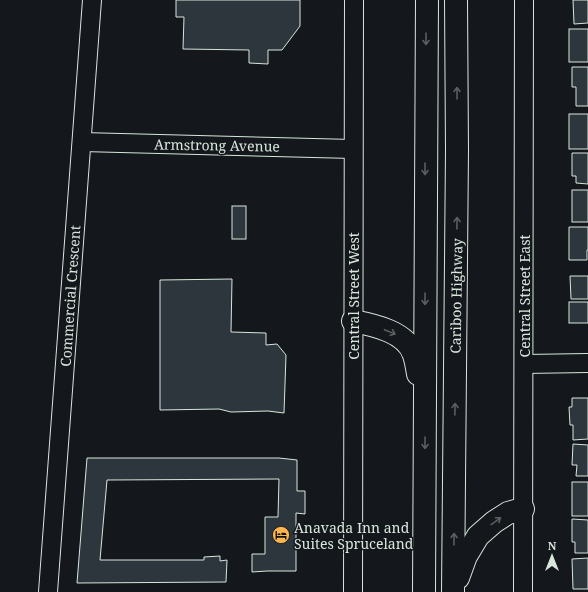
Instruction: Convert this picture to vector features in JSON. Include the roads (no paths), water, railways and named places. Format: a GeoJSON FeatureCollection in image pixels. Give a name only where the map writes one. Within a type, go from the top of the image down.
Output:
{"type":"FeatureCollection","features":[{"type":"Feature","properties":{"kind":"highway"},"geometry":{"type":"LineString","coordinates":[[424,592],[427,0]]}},
{"type":"Feature","properties":{"kind":"highway","name":"Cariboo Highway"},"geometry":{"type":"LineString","coordinates":[[453,590],[457,158],[456,0]]}},
{"type":"Feature","properties":{"kind":"highway"},"geometry":{"type":"LineString","coordinates":[[353,321],[371,324],[400,336],[408,344],[414,354],[425,408]]}},
{"type":"Feature","properties":{"kind":"highway"},"geometry":{"type":"LineString","coordinates":[[453,590],[466,556],[478,536],[494,522],[508,513],[523,509]]}},
{"type":"Feature","properties":{"kind":"street","name":"Commercial Crescent"},"geometry":{"type":"LineString","coordinates":[[48,592],[92,0]]}},
{"type":"Feature","properties":{"kind":"street","name":"Central Street West"},"geometry":{"type":"LineString","coordinates":[[353,592],[354,0]]}},
{"type":"Feature","properties":{"kind":"street","name":"Central Street East"},"geometry":{"type":"LineString","coordinates":[[523,592],[524,0]]}},
{"type":"Feature","properties":{"kind":"street","name":"Armstrong Avenue"},"geometry":{"type":"LineString","coordinates":[[82,142],[353,149]]}},
{"type":"Feature","properties":{"kind":"street"},"geometry":{"type":"LineString","coordinates":[[524,364],[588,363]]}},
{"type":"Feature","properties":{"kind":"place","name":"Anavada Inn and Suites Spruceland"},"geometry":{"type":"Point","coordinates":[281,535]}}]}
